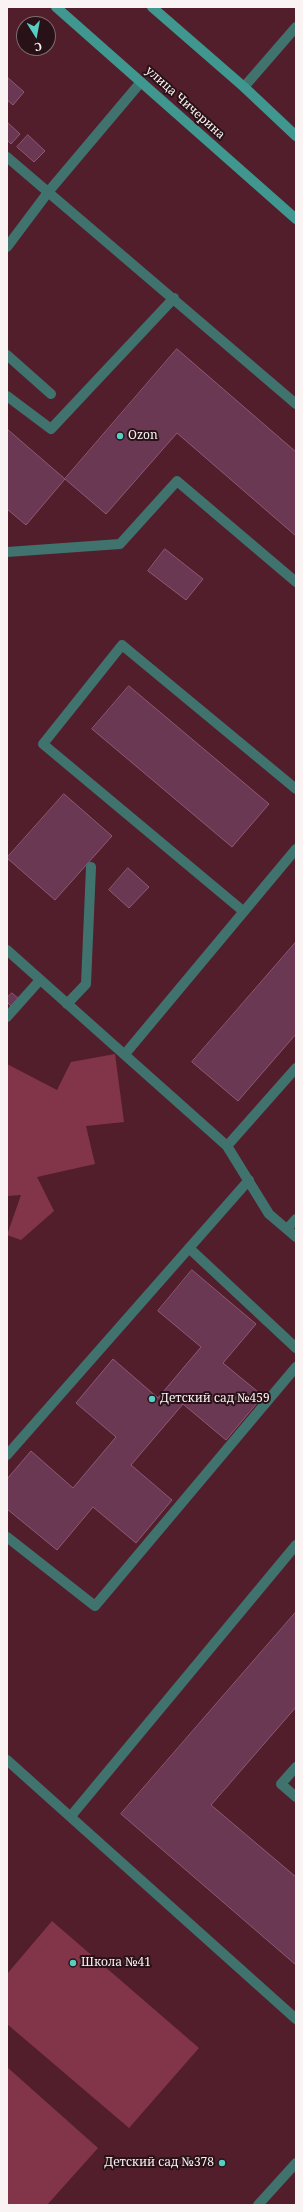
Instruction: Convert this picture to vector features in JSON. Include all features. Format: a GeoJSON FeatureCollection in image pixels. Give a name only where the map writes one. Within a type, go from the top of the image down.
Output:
{"type":"FeatureCollection","features":[{"type":"Feature","properties":{"kind":"main road","name":"улица Чичерина"},"geometry":{"type":"LineString","coordinates":[[56,7],[296,219]]}},
{"type":"Feature","properties":{"kind":"main road"},"geometry":{"type":"LineString","coordinates":[[152,7],[244,87],[296,136]]}},
{"type":"Feature","properties":{"kind":"lane"},"geometry":{"type":"LineString","coordinates":[[244,87],[296,27]]}},
{"type":"Feature","properties":{"kind":"lane"},"geometry":{"type":"LineString","coordinates":[[7,247],[49,191],[141,82]]}},
{"type":"Feature","properties":{"kind":"lane"},"geometry":{"type":"LineString","coordinates":[[7,157],[49,191],[296,404]]}},
{"type":"Feature","properties":{"kind":"lane"},"geometry":{"type":"LineString","coordinates":[[7,396],[51,429],[174,298]]}},
{"type":"Feature","properties":{"kind":"lane"},"geometry":{"type":"LineString","coordinates":[[7,355],[50,394]]}},
{"type":"Feature","properties":{"kind":"lane"},"geometry":{"type":"LineString","coordinates":[[7,552],[120,544],[177,481],[296,582]]}},
{"type":"Feature","properties":{"kind":"lane"},"geometry":{"type":"LineString","coordinates":[[243,911],[43,744],[122,646],[296,789]]}},
{"type":"Feature","properties":{"kind":"lane"},"geometry":{"type":"LineString","coordinates":[[125,1054],[296,849]]}},
{"type":"Feature","properties":{"kind":"lane"},"geometry":{"type":"LineString","coordinates":[[67,1004],[86,984],[91,867]]}},
{"type":"Feature","properties":{"kind":"lane"},"geometry":{"type":"LineString","coordinates":[[7,950],[227,1146],[269,1214],[296,1237]]}},
{"type":"Feature","properties":{"kind":"lane"},"geometry":{"type":"LineString","coordinates":[[7,1017],[40,980]]}},
{"type":"Feature","properties":{"kind":"lane"},"geometry":{"type":"LineString","coordinates":[[227,1146],[292,1078],[296,1068]]}},
{"type":"Feature","properties":{"kind":"lane"},"geometry":{"type":"LineString","coordinates":[[7,1455],[249,1180]]}},
{"type":"Feature","properties":{"kind":"lane"},"geometry":{"type":"LineString","coordinates":[[287,1229],[296,1219]]}},
{"type":"Feature","properties":{"kind":"lane"},"geometry":{"type":"LineString","coordinates":[[189,1248],[296,1348]]}},
{"type":"Feature","properties":{"kind":"lane"},"geometry":{"type":"LineString","coordinates":[[7,1537],[95,1606],[296,1368]]}},
{"type":"Feature","properties":{"kind":"lane"},"geometry":{"type":"LineString","coordinates":[[71,1816],[296,1545]]}},
{"type":"Feature","properties":{"kind":"lane"},"geometry":{"type":"LineString","coordinates":[[7,1760],[296,2019]]}},
{"type":"Feature","properties":{"kind":"lane"},"geometry":{"type":"LineString","coordinates":[[296,1767],[281,1784],[296,1797]]}},
{"type":"Feature","properties":{"kind":"lane"},"geometry":{"type":"LineString","coordinates":[[258,2205],[296,2163]]}},
{"type":"Feature","properties":{"kind":"shaded area"},"geometry":{"type":"Polygon","coordinates":[[[115,1054],[124,1122],[86,1126],[95,1164],[37,1177],[54,1211],[21,1240],[7,1235],[21,1195],[7,1196],[7,1064],[57,1090],[71,1062],[115,1054]]]}},
{"type":"Feature","properties":{"kind":"shaded area"},"geometry":{"type":"Polygon","coordinates":[[[52,1921],[199,2048],[129,2128],[7,2024],[7,1974],[52,1921]]]}},
{"type":"Feature","properties":{"kind":"shaded area"},"geometry":{"type":"Polygon","coordinates":[[[7,2067],[98,2148],[47,2205],[7,2205],[7,2067]]]}},
{"type":"Feature","properties":{"kind":"building"},"geometry":{"type":"Polygon","coordinates":[[[7,77],[24,92],[13,105],[7,100],[7,77]]]}},
{"type":"Feature","properties":{"kind":"building"},"geometry":{"type":"Polygon","coordinates":[[[7,122],[20,134],[11,144],[7,140],[7,122]]]}},
{"type":"Feature","properties":{"kind":"building"},"geometry":{"type":"Polygon","coordinates":[[[28,135],[45,151],[34,162],[17,147],[28,135]]]}},
{"type":"Feature","properties":{"kind":"building"},"geometry":{"type":"Polygon","coordinates":[[[177,349],[296,452],[296,536],[177,433],[106,514],[65,479],[177,349]]]}},
{"type":"Feature","properties":{"kind":"building"},"geometry":{"type":"Polygon","coordinates":[[[7,429],[65,479],[26,525],[7,509],[7,429]]]}},
{"type":"Feature","properties":{"kind":"building"},"geometry":{"type":"Polygon","coordinates":[[[165,549],[203,579],[186,600],[148,571],[165,549]]]}},
{"type":"Feature","properties":{"kind":"building"},"geometry":{"type":"Polygon","coordinates":[[[129,686],[269,804],[232,847],[92,729],[129,686]]]}},
{"type":"Feature","properties":{"kind":"building"},"geometry":{"type":"Polygon","coordinates":[[[64,794],[112,836],[55,900],[7,858],[64,794]]]}},
{"type":"Feature","properties":{"kind":"building"},"geometry":{"type":"Polygon","coordinates":[[[128,868],[149,887],[129,908],[109,890],[128,868]]]}},
{"type":"Feature","properties":{"kind":"building"},"geometry":{"type":"Polygon","coordinates":[[[296,942],[296,1034],[238,1101],[192,1062],[296,942]]]}},
{"type":"Feature","properties":{"kind":"building"},"geometry":{"type":"Polygon","coordinates":[[[12,993],[19,999],[12,1007],[7,1002],[7,998],[12,993]]]}},
{"type":"Feature","properties":{"kind":"building"},"geometry":{"type":"Polygon","coordinates":[[[192,1270],[256,1324],[223,1363],[263,1396],[226,1440],[183,1404],[131,1465],[172,1500],[136,1543],[93,1507],[57,1550],[7,1509],[7,1479],[31,1451],[73,1488],[116,1437],[76,1403],[113,1359],[158,1398],[201,1347],[158,1311],[192,1270]]]}},
{"type":"Feature","properties":{"kind":"building"},"geometry":{"type":"Polygon","coordinates":[[[296,1612],[296,1707],[211,1805],[296,1877],[296,1965],[121,1814],[296,1612]]]}},
{"type":"Feature","properties":{"kind":"place","name":"Ozon"},"geometry":{"type":"Point","coordinates":[120,436]}},
{"type":"Feature","properties":{"kind":"place","name":"Детский сад №459"},"geometry":{"type":"Point","coordinates":[152,1399]}},
{"type":"Feature","properties":{"kind":"place","name":"Школа №41"},"geometry":{"type":"Point","coordinates":[73,1963]}},
{"type":"Feature","properties":{"kind":"place","name":"Детский сад №378"},"geometry":{"type":"Point","coordinates":[222,2163]}}]}
